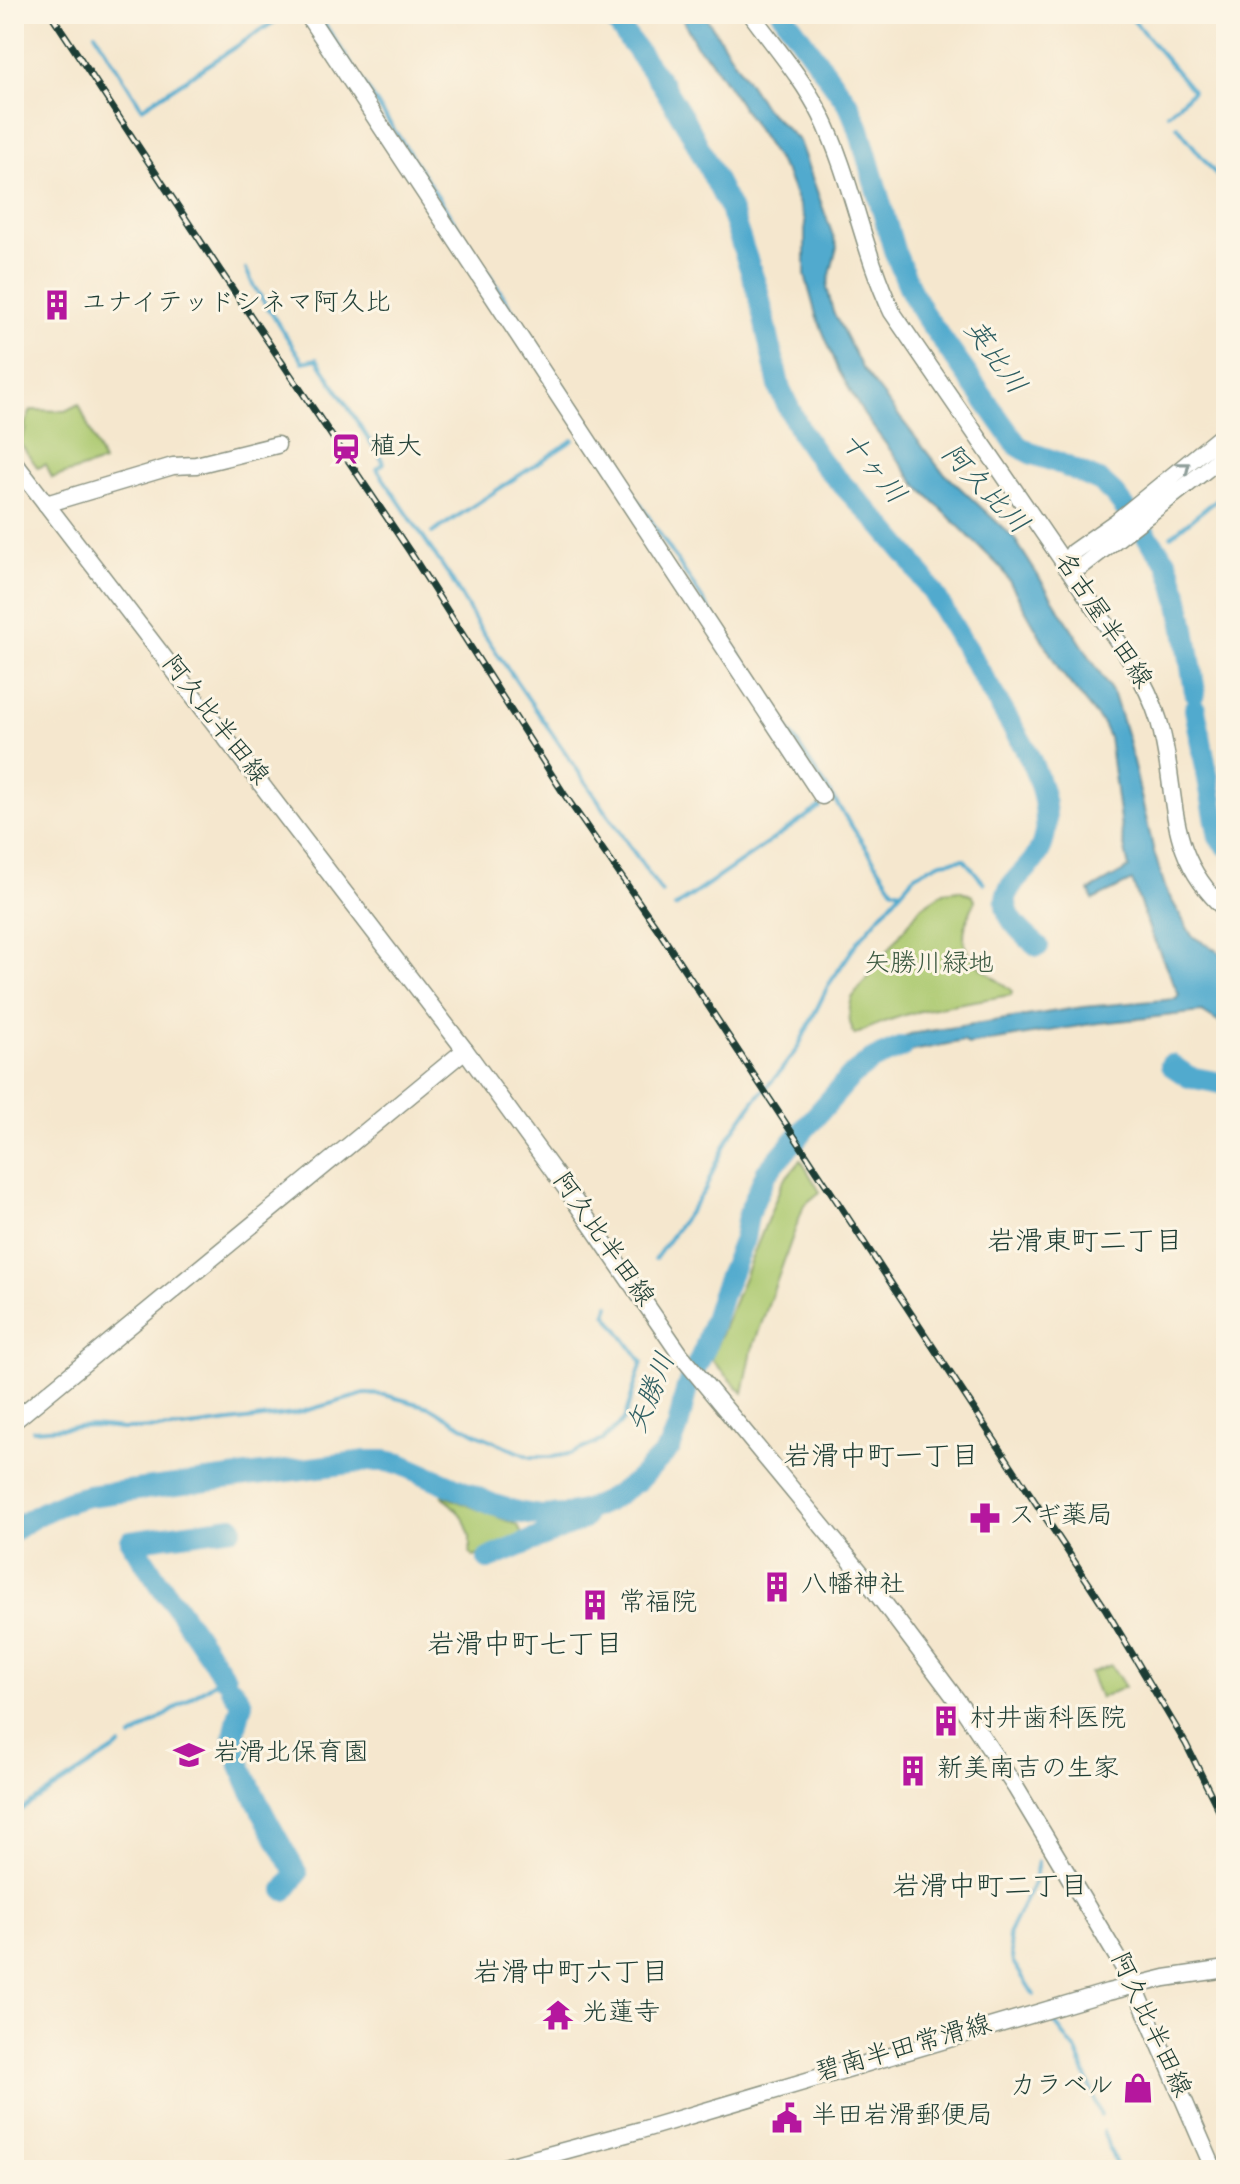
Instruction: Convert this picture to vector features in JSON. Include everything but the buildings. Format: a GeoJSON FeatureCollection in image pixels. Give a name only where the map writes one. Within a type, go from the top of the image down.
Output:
{"type":"FeatureCollection","features":[{"type":"Feature","properties":{"kind":"main road"},"geometry":{"type":"LineString","coordinates":[[307,14],[822,796]]}},
{"type":"Feature","properties":{"kind":"main road","name":"名古屋半田線"},"geometry":{"type":"LineString","coordinates":[[751,14],[802,84],[821,116],[838,157],[874,270],[892,312],[1147,688],[1159,722],[1180,842],[1192,869],[1226,910]]}},
{"type":"Feature","properties":{"kind":"main road"},"geometry":{"type":"LineString","coordinates":[[1148,506],[1226,432]]}},
{"type":"Feature","properties":{"kind":"main road"},"geometry":{"type":"LineString","coordinates":[[46,504],[173,466],[196,465],[277,445]]}},
{"type":"Feature","properties":{"kind":"main road"},"geometry":{"type":"LineString","coordinates":[[1066,567],[1082,566],[1122,526],[1226,452]]}},
{"type":"Feature","properties":{"kind":"main road","name":"阿久比半田線"},"geometry":{"type":"LineString","coordinates":[[14,462],[465,1050],[570,1194],[680,1354],[866,1579],[962,1707],[1021,1796],[1134,1985],[1214,2170]]}},
{"type":"Feature","properties":{"kind":"main road"},"geometry":{"type":"LineString","coordinates":[[14,1421],[465,1050]]}},
{"type":"Feature","properties":{"kind":"main road","name":"碧南半田常滑線"},"geometry":{"type":"LineString","coordinates":[[493,2170],[641,2130],[1134,1985],[1226,1969]]}},
{"type":"Feature","properties":{"kind":"green space"},"geometry":{"type":"Polygon","coordinates":[[[79,404],[103,462],[52,478],[46,464],[38,468],[20,443],[24,427],[31,410],[65,411],[79,404]]]}},
{"type":"Feature","properties":{"kind":"green space","name":"矢勝川緑地"},"geometry":{"type":"Polygon","coordinates":[[[959,890],[975,900],[965,929],[966,947],[982,968],[1012,991],[1011,995],[911,1013],[855,1035],[849,1017],[852,998],[920,908],[944,892],[959,890]]]}},
{"type":"Feature","properties":{"kind":"green space"},"geometry":{"type":"Polygon","coordinates":[[[801,1160],[820,1192],[804,1205],[752,1350],[743,1393],[711,1359],[783,1181],[801,1160]]]}},
{"type":"Feature","properties":{"kind":"green space"},"geometry":{"type":"Polygon","coordinates":[[[442,1495],[518,1525],[523,1538],[474,1557],[470,1553],[470,1536],[463,1517],[442,1495]]]}},
{"type":"Feature","properties":{"kind":"green space"},"geometry":{"type":"Polygon","coordinates":[[[1111,1665],[1125,1687],[1100,1698],[1090,1673],[1111,1665]]]}},
{"type":"Feature","properties":{"kind":"water"},"geometry":{"type":"Polygon","coordinates":[[[680,14],[704,14],[765,108],[799,141],[837,247],[827,287],[833,312],[862,368],[940,469],[1014,538],[1114,695],[1166,890],[1192,936],[1226,956],[1226,1027],[1202,1012],[1091,1024],[968,1045],[964,1041],[871,1059],[910,1034],[1083,1007],[1176,999],[1179,995],[1150,931],[1132,881],[1093,900],[1089,891],[1129,868],[1109,737],[1103,724],[1060,671],[1003,570],[916,484],[864,415],[839,371],[816,315],[805,275],[805,220],[786,173],[709,58],[697,47],[680,14]]]}},
{"type":"Feature","properties":{"kind":"waterway"},"geometry":{"type":"LineString","coordinates":[[95,33],[142,108],[286,14]]}},
{"type":"Feature","properties":{"kind":"waterway"},"geometry":{"type":"LineString","coordinates":[[318,14],[893,889],[901,891]]}},
{"type":"Feature","properties":{"kind":"waterway","name":"十ヶ川"},"geometry":{"type":"LineString","coordinates":[[610,14],[662,84],[689,128],[730,209],[758,292],[780,390],[802,434],[821,462],[910,559],[1025,748],[1043,795],[1045,833],[1037,855],[1016,880],[1006,899],[1010,917],[1038,946]]}},
{"type":"Feature","properties":{"kind":"waterway","name":"英比川"},"geometry":{"type":"LineString","coordinates":[[783,14],[849,105],[859,129],[894,250],[923,313],[1017,445],[1101,482],[1115,495],[1167,562],[1181,609],[1195,692]]}},
{"type":"Feature","properties":{"kind":"waterway"},"geometry":{"type":"LineString","coordinates":[[1128,14],[1193,91],[1168,114]]}},
{"type":"Feature","properties":{"kind":"waterway"},"geometry":{"type":"LineString","coordinates":[[1177,126],[1226,187]]}},
{"type":"Feature","properties":{"kind":"waterway"},"geometry":{"type":"LineString","coordinates":[[246,269],[303,362],[317,359],[384,463],[377,469],[450,577],[479,627],[662,893]]}},
{"type":"Feature","properties":{"kind":"waterway"},"geometry":{"type":"LineString","coordinates":[[432,533],[573,440]]}},
{"type":"Feature","properties":{"kind":"waterway"},"geometry":{"type":"LineString","coordinates":[[1171,536],[1226,492]]}},
{"type":"Feature","properties":{"kind":"waterway","name":"英比川"},"geometry":{"type":"LineString","coordinates":[[1195,709],[1219,837],[1226,845]]}},
{"type":"Feature","properties":{"kind":"waterway"},"geometry":{"type":"LineString","coordinates":[[675,907],[820,807]]}},
{"type":"Feature","properties":{"kind":"waterway"},"geometry":{"type":"LineString","coordinates":[[655,1259],[705,1190],[729,1137],[797,1049],[829,984],[859,940],[915,875],[941,862],[964,859],[984,883]]}},
{"type":"Feature","properties":{"kind":"waterway","name":"矢勝川"},"geometry":{"type":"LineString","coordinates":[[14,1530],[50,1509],[88,1496],[367,1461],[401,1464],[494,1505],[541,1516],[587,1510],[609,1500],[637,1481],[670,1448],[687,1387],[705,1348],[744,1239],[748,1215],[766,1173],[851,1076],[872,1060],[902,1047]]}},
{"type":"Feature","properties":{"kind":"waterway","name":"十ヶ川"},"geometry":{"type":"LineString","coordinates":[[1171,1065],[1189,1077],[1226,1084]]}},
{"type":"Feature","properties":{"kind":"waterway"},"geometry":{"type":"LineString","coordinates":[[33,1430],[92,1426],[182,1428],[294,1414],[365,1394],[385,1395],[429,1407],[475,1433],[530,1457],[573,1453],[603,1440],[624,1420],[642,1362],[606,1313],[609,1305]]}},
{"type":"Feature","properties":{"kind":"waterway"},"geometry":{"type":"LineString","coordinates":[[14,1437],[18,1434]]}},
{"type":"Feature","properties":{"kind":"waterway"},"geometry":{"type":"LineString","coordinates":[[488,1559],[583,1519]]}},
{"type":"Feature","properties":{"kind":"waterway"},"geometry":{"type":"LineString","coordinates":[[167,1593],[134,1541],[230,1528],[228,1525]]}},
{"type":"Feature","properties":{"kind":"waterway"},"geometry":{"type":"LineString","coordinates":[[166,1593],[131,1541],[232,1527]]}},
{"type":"Feature","properties":{"kind":"waterway"},"geometry":{"type":"LineString","coordinates":[[171,1599],[225,1678]]}},
{"type":"Feature","properties":{"kind":"waterway"},"geometry":{"type":"LineString","coordinates":[[131,1738],[222,1677],[172,1601]]}},
{"type":"Feature","properties":{"kind":"waterway"},"geometry":{"type":"LineString","coordinates":[[231,1688],[242,1703],[234,1739],[242,1768],[297,1874],[285,1890]]}},
{"type":"Feature","properties":{"kind":"waterway"},"geometry":{"type":"LineString","coordinates":[[14,1814],[120,1746]]}},
{"type":"Feature","properties":{"kind":"waterway"},"geometry":{"type":"LineString","coordinates":[[1034,1995],[1013,1962],[1008,1935],[1034,1882],[1038,1862]]}},
{"type":"Feature","properties":{"kind":"waterway"},"geometry":{"type":"LineString","coordinates":[[1050,2017],[1077,2052],[1101,2116]]}},
{"type":"Feature","properties":{"kind":"waterway"},"geometry":{"type":"LineString","coordinates":[[1103,2131],[1118,2170]]}},
{"type":"Feature","properties":{"kind":"railway"},"geometry":{"type":"LineString","coordinates":[[51,14],[410,552],[564,794],[659,931],[1105,1608],[1186,1744],[1226,1825]]}},
{"type":"Feature","properties":{"kind":"place","name":"ユナイテッドシネマ阿久比"},"geometry":{"type":"Point","coordinates":[57,305]}},
{"type":"Feature","properties":{"kind":"place","name":"植大"},"geometry":{"type":"Point","coordinates":[346,449]}},
{"type":"Feature","properties":{"kind":"place","name":"スギ薬局"},"geometry":{"type":"Point","coordinates":[985,1518]}},
{"type":"Feature","properties":{"kind":"place","name":"八幡神社"},"geometry":{"type":"Point","coordinates":[777,1587]}},
{"type":"Feature","properties":{"kind":"place","name":"常福院"},"geometry":{"type":"Point","coordinates":[595,1605]}},
{"type":"Feature","properties":{"kind":"place","name":"村井歯科医院"},"geometry":{"type":"Point","coordinates":[946,1721]}},
{"type":"Feature","properties":{"kind":"place","name":"岩滑北保育園"},"geometry":{"type":"Point","coordinates":[189,1755]}},
{"type":"Feature","properties":{"kind":"place","name":"新美南吉の生家"},"geometry":{"type":"Point","coordinates":[913,1771]}},
{"type":"Feature","properties":{"kind":"place","name":"光蓮寺"},"geometry":{"type":"Point","coordinates":[558,2015]}},
{"type":"Feature","properties":{"kind":"place","name":"カラベル"},"geometry":{"type":"Point","coordinates":[1138,2088]}},
{"type":"Feature","properties":{"kind":"place","name":"半田岩滑郵便局"},"geometry":{"type":"Point","coordinates":[787,2118]}},
{"type":"Feature","properties":{"kind":"district","name":"岩滑東町二丁目"},"geometry":{"type":"Point","coordinates":[1085,1244]}},
{"type":"Feature","properties":{"kind":"district","name":"岩滑中町一丁目"},"geometry":{"type":"Point","coordinates":[881,1459]}},
{"type":"Feature","properties":{"kind":"district","name":"岩滑中町七丁目"},"geometry":{"type":"Point","coordinates":[525,1647]}},
{"type":"Feature","properties":{"kind":"district","name":"岩滑中町二丁目"},"geometry":{"type":"Point","coordinates":[990,1889]}},
{"type":"Feature","properties":{"kind":"district","name":"岩滑中町六丁目"},"geometry":{"type":"Point","coordinates":[571,1975]}},
{"type":"Feature","properties":{"kind":"water label","name":"阿久比川"},"geometry":{"type":"Point","coordinates":[983,491]}}]}
